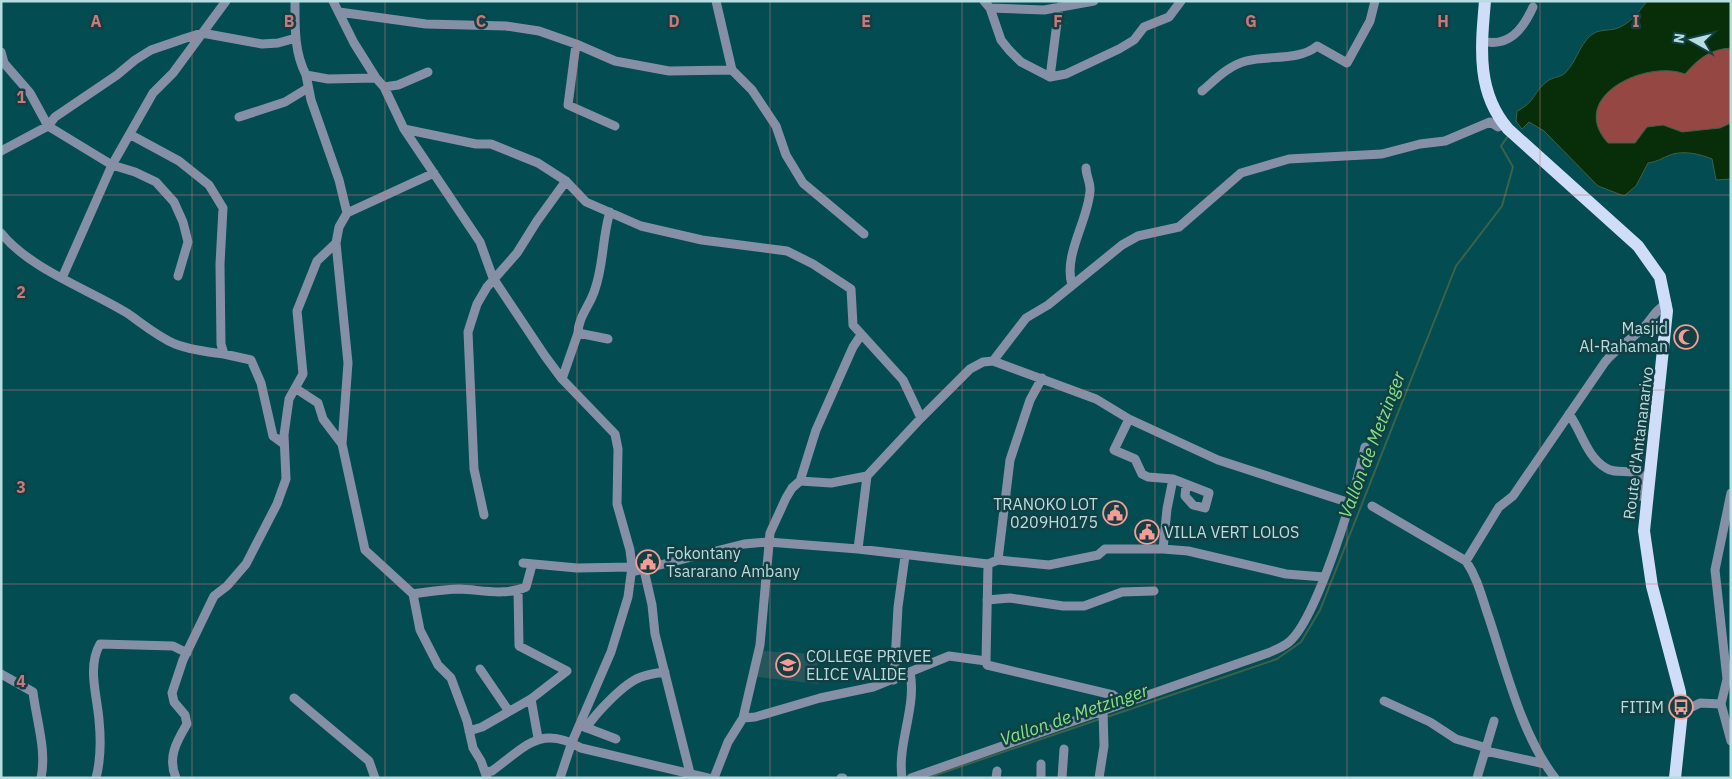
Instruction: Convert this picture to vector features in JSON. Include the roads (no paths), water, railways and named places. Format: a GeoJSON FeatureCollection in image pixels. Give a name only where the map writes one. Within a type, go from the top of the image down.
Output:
{"type":"FeatureCollection","features":[{"type":"Feature","properties":{"kind":"main road","name":"Route d'Antananarivo"},"geometry":{"type":"LineString","coordinates":[[1485,1],[1482,41],[1485,86],[1494,111],[1518,138],[1638,246],[1660,276],[1667,304],[1664,355],[1646,498],[1645,550],[1680,692],[1682,712],[1674,778]]}},
{"type":"Feature","properties":{"kind":"street"},"geometry":{"type":"LineString","coordinates":[[62,278],[112,165],[131,135],[153,93],[174,73],[226,1]]}},
{"type":"Feature","properties":{"kind":"street"},"geometry":{"type":"LineString","coordinates":[[295,1],[296,38],[300,62],[306,75],[308,88],[339,180],[347,213]]}},
{"type":"Feature","properties":{"kind":"street"},"geometry":{"type":"LineString","coordinates":[[333,1],[354,43],[376,78],[384,87],[404,128],[480,242],[493,278],[562,379],[608,424],[614,434],[618,449],[617,504],[630,550],[632,569],[620,625],[583,726],[572,742],[560,778]]}},
{"type":"Feature","properties":{"kind":"street"},"geometry":{"type":"LineString","coordinates":[[716,1],[732,70],[752,90],[776,126],[786,155],[803,183],[864,234]]}},
{"type":"Feature","properties":{"kind":"street"},"geometry":{"type":"LineString","coordinates":[[1094,1],[1044,10],[987,4],[1001,40],[1009,50],[1021,62],[1050,77],[1066,74],[1127,45],[1134,40],[1144,27],[1169,17],[1181,1]]}},
{"type":"Feature","properties":{"kind":"street"},"geometry":{"type":"LineString","coordinates":[[1202,91],[1228,69],[1244,62],[1309,53],[1317,46],[1347,63],[1370,21],[1375,1]]}},
{"type":"Feature","properties":{"kind":"street"},"geometry":{"type":"LineString","coordinates":[[1050,77],[1059,7]]}},
{"type":"Feature","properties":{"kind":"street"},"geometry":{"type":"LineString","coordinates":[[1482,41],[1497,43],[1518,34],[1533,7]]}},
{"type":"Feature","properties":{"kind":"street"},"geometry":{"type":"LineString","coordinates":[[339,12],[426,24],[539,31],[576,44],[598,55],[635,65],[669,71],[732,70]]}},
{"type":"Feature","properties":{"kind":"street"},"geometry":{"type":"LineString","coordinates":[[1,151],[48,126],[55,117],[151,50],[202,33],[262,44],[278,43],[296,38]]}},
{"type":"Feature","properties":{"kind":"street"},"geometry":{"type":"LineString","coordinates":[[576,44],[568,105],[615,126]]}},
{"type":"Feature","properties":{"kind":"street"},"geometry":{"type":"LineString","coordinates":[[1,52],[4,63],[30,94],[48,126],[112,165],[135,172],[156,182],[174,202],[183,222],[188,242],[178,276]]}},
{"type":"Feature","properties":{"kind":"street"},"geometry":{"type":"LineString","coordinates":[[384,87],[398,85],[428,72]]}},
{"type":"Feature","properties":{"kind":"street"},"geometry":{"type":"LineString","coordinates":[[306,75],[328,79],[376,78]]}},
{"type":"Feature","properties":{"kind":"street"},"geometry":{"type":"LineString","coordinates":[[239,117],[285,102],[308,88]]}},
{"type":"Feature","properties":{"kind":"street"},"geometry":{"type":"LineString","coordinates":[[993,361],[1026,318],[1048,305],[1122,245],[1138,236],[1179,227],[1241,173],[1289,160],[1382,154],[1420,144],[1445,141],[1490,122],[1498,127],[1504,124]]}},
{"type":"Feature","properties":{"kind":"street"},"geometry":{"type":"LineString","coordinates":[[404,128],[476,144],[492,144],[538,163],[566,181],[586,202],[641,226],[678,235],[787,251],[813,264],[851,289],[853,325],[884,356],[903,380],[921,418]]}},
{"type":"Feature","properties":{"kind":"street"},"geometry":{"type":"LineString","coordinates":[[131,135],[178,161],[201,179],[208,185],[223,208],[220,264],[222,344],[224,354]]}},
{"type":"Feature","properties":{"kind":"street"},"geometry":{"type":"LineString","coordinates":[[1072,285],[1070,260],[1080,233],[1090,189],[1086,168]]}},
{"type":"Feature","properties":{"kind":"street"},"geometry":{"type":"LineString","coordinates":[[434,173],[347,213],[339,226],[336,243],[348,363],[342,444],[365,550],[413,594],[420,630],[428,649],[438,665],[452,678],[473,748],[486,775],[538,738],[562,738],[581,748],[708,778]]}},
{"type":"Feature","properties":{"kind":"street"},"geometry":{"type":"LineString","coordinates":[[484,515],[473,459],[468,332],[477,304],[493,278],[517,253],[566,181]]}},
{"type":"Feature","properties":{"kind":"street"},"geometry":{"type":"LineString","coordinates":[[562,379],[578,333],[578,325],[596,289],[610,212]]}},
{"type":"Feature","properties":{"kind":"street"},"geometry":{"type":"LineString","coordinates":[[1,233],[20,250],[62,278],[176,344],[200,351],[251,360],[261,383],[273,436],[284,444]]}},
{"type":"Feature","properties":{"kind":"street"},"geometry":{"type":"LineString","coordinates":[[176,778],[173,771],[173,747],[187,724],[185,715],[174,702],[172,693],[187,653],[214,596],[227,586],[246,564],[277,504],[286,479],[284,444],[289,399],[303,374],[297,311],[317,260],[336,243]]}},
{"type":"Feature","properties":{"kind":"street"},"geometry":{"type":"LineString","coordinates":[[1466,561],[1499,507],[1513,496],[1568,414],[1616,348],[1642,329],[1659,307],[1667,304]]}},
{"type":"Feature","properties":{"kind":"street"},"geometry":{"type":"LineString","coordinates":[[578,333],[608,339]]}},
{"type":"Feature","properties":{"kind":"street"},"geometry":{"type":"LineString","coordinates":[[714,778],[728,742],[743,718],[760,645],[766,593],[768,542],[786,498],[792,488],[800,482],[816,430],[853,347],[861,335]]}},
{"type":"Feature","properties":{"kind":"street"},"geometry":{"type":"LineString","coordinates":[[858,549],[867,476],[970,369],[983,362],[993,361],[1096,399],[1129,419],[1218,460],[1350,503]]}},
{"type":"Feature","properties":{"kind":"street"},"geometry":{"type":"LineString","coordinates":[[998,560],[1010,460],[1030,400],[1042,378]]}},
{"type":"Feature","properties":{"kind":"street"},"geometry":{"type":"LineString","coordinates":[[295,388],[318,403],[323,419],[342,444]]}},
{"type":"Feature","properties":{"kind":"street"},"geometry":{"type":"LineString","coordinates":[[1568,414],[1580,432],[1585,446],[1606,469],[1641,475],[1639,492],[1640,496],[1646,498]]}},
{"type":"Feature","properties":{"kind":"street"},"geometry":{"type":"LineString","coordinates":[[1129,419],[1114,450],[1135,459],[1142,474],[1148,477],[1173,478],[1186,485]]}},
{"type":"Feature","properties":{"kind":"street"},"geometry":{"type":"LineString","coordinates":[[911,778],[1268,653],[1289,642],[1302,626],[1324,577],[1358,480],[1365,447]]}},
{"type":"Feature","properties":{"kind":"street"},"geometry":{"type":"LineString","coordinates":[[800,482],[831,483],[867,476]]}},
{"type":"Feature","properties":{"kind":"street"},"geometry":{"type":"LineString","coordinates":[[1163,549],[1167,509],[1173,478]]}},
{"type":"Feature","properties":{"kind":"street"},"geometry":{"type":"LineString","coordinates":[[1731,492],[1714,570],[1727,680],[1721,704],[1731,741]]}},
{"type":"Feature","properties":{"kind":"street"},"geometry":{"type":"LineString","coordinates":[[1372,506],[1466,561],[1478,581],[1518,704],[1545,764],[1555,778]]}},
{"type":"Feature","properties":{"kind":"street"},"geometry":{"type":"LineString","coordinates":[[413,594],[444,589],[496,592],[518,590],[526,587],[528,564],[644,570],[699,554],[744,544],[768,542],[858,549],[905,556],[988,564],[998,560],[1049,565],[1098,555],[1105,549],[1163,549],[1188,551],[1286,574],[1324,577]]}},
{"type":"Feature","properties":{"kind":"street"},"geometry":{"type":"LineString","coordinates":[[894,680],[898,607],[905,556]]}},
{"type":"Feature","properties":{"kind":"street"},"geometry":{"type":"LineString","coordinates":[[988,564],[986,666],[1113,696],[1125,703]]}},
{"type":"Feature","properties":{"kind":"street"},"geometry":{"type":"LineString","coordinates":[[644,570],[652,605],[655,634],[690,773]]}},
{"type":"Feature","properties":{"kind":"street"},"geometry":{"type":"LineString","coordinates":[[469,732],[482,727],[508,710],[531,699],[566,671],[519,646],[518,590]]}},
{"type":"Feature","properties":{"kind":"street"},"geometry":{"type":"LineString","coordinates":[[987,600],[1010,598],[1063,606],[1084,606],[1122,592],[1154,591]]}},
{"type":"Feature","properties":{"kind":"street"},"geometry":{"type":"LineString","coordinates":[[96,778],[100,760],[99,721],[93,662],[100,644],[173,646],[187,653]]}},
{"type":"Feature","properties":{"kind":"street"},"geometry":{"type":"LineString","coordinates":[[743,718],[756,717],[894,680],[931,661],[949,656],[986,661]]}},
{"type":"Feature","properties":{"kind":"street"},"geometry":{"type":"LineString","coordinates":[[480,669],[508,710]]}},
{"type":"Feature","properties":{"kind":"street"},"geometry":{"type":"LineString","coordinates":[[583,726],[629,684],[640,677],[665,672]]}},
{"type":"Feature","properties":{"kind":"street"},"geometry":{"type":"LineString","coordinates":[[902,778],[912,682],[910,672]]}},
{"type":"Feature","properties":{"kind":"street"},"geometry":{"type":"LineString","coordinates":[[1,674],[33,692],[42,746],[43,767],[41,778]]}},
{"type":"Feature","properties":{"kind":"street"},"geometry":{"type":"LineString","coordinates":[[294,698],[370,760],[375,778]]}},
{"type":"Feature","properties":{"kind":"street"},"geometry":{"type":"LineString","coordinates":[[531,699],[538,738]]}},
{"type":"Feature","properties":{"kind":"street"},"geometry":{"type":"LineString","coordinates":[[1384,701],[1437,725],[1456,739],[1486,750],[1545,764]]}},
{"type":"Feature","properties":{"kind":"street"},"geometry":{"type":"LineString","coordinates":[[1682,712],[1700,702],[1721,704]]}},
{"type":"Feature","properties":{"kind":"street"},"geometry":{"type":"LineString","coordinates":[[1099,778],[1104,746],[1103,710]]}},
{"type":"Feature","properties":{"kind":"street"},"geometry":{"type":"LineString","coordinates":[[1477,778],[1494,720]]}},
{"type":"Feature","properties":{"kind":"street"},"geometry":{"type":"LineString","coordinates":[[583,726],[616,739]]}},
{"type":"Feature","properties":{"kind":"street"},"geometry":{"type":"LineString","coordinates":[[1062,778],[1064,750]]}},
{"type":"Feature","properties":{"kind":"street"},"geometry":{"type":"LineString","coordinates":[[1041,764],[1041,778]]}},
{"type":"Feature","properties":{"kind":"waterway","name":"Vallon de Metzinger"},"geometry":{"type":"LineString","coordinates":[[1107,717],[1277,659],[1301,642],[1320,610],[1456,266],[1502,206],[1513,167],[1501,146],[1509,135]]}},
{"type":"Feature","properties":{"kind":"waterway","name":"Vallon de Metzinger"},"geometry":{"type":"LineString","coordinates":[[927,778],[1100,719]]}},
{"type":"Feature","properties":{"kind":"place","name":"Masjid Al-Rahaman"},"geometry":{"type":"Point","coordinates":[1686,337]}},
{"type":"Feature","properties":{"kind":"place","name":"TRANOKO LOT 0209H0175"},"geometry":{"type":"Point","coordinates":[1115,513]}},
{"type":"Feature","properties":{"kind":"place","name":"VILLA VERT LOLOS"},"geometry":{"type":"Point","coordinates":[1147,532]}},
{"type":"Feature","properties":{"kind":"place","name":"Fokontany Tsararano Ambany"},"geometry":{"type":"Point","coordinates":[648,562]}},
{"type":"Feature","properties":{"kind":"place","name":"COLLEGE PRIVEE ELICE VALIDE"},"geometry":{"type":"Point","coordinates":[788,665]}},
{"type":"Feature","properties":{"kind":"place","name":"FITIM"},"geometry":{"type":"Point","coordinates":[1681,707]}}]}
